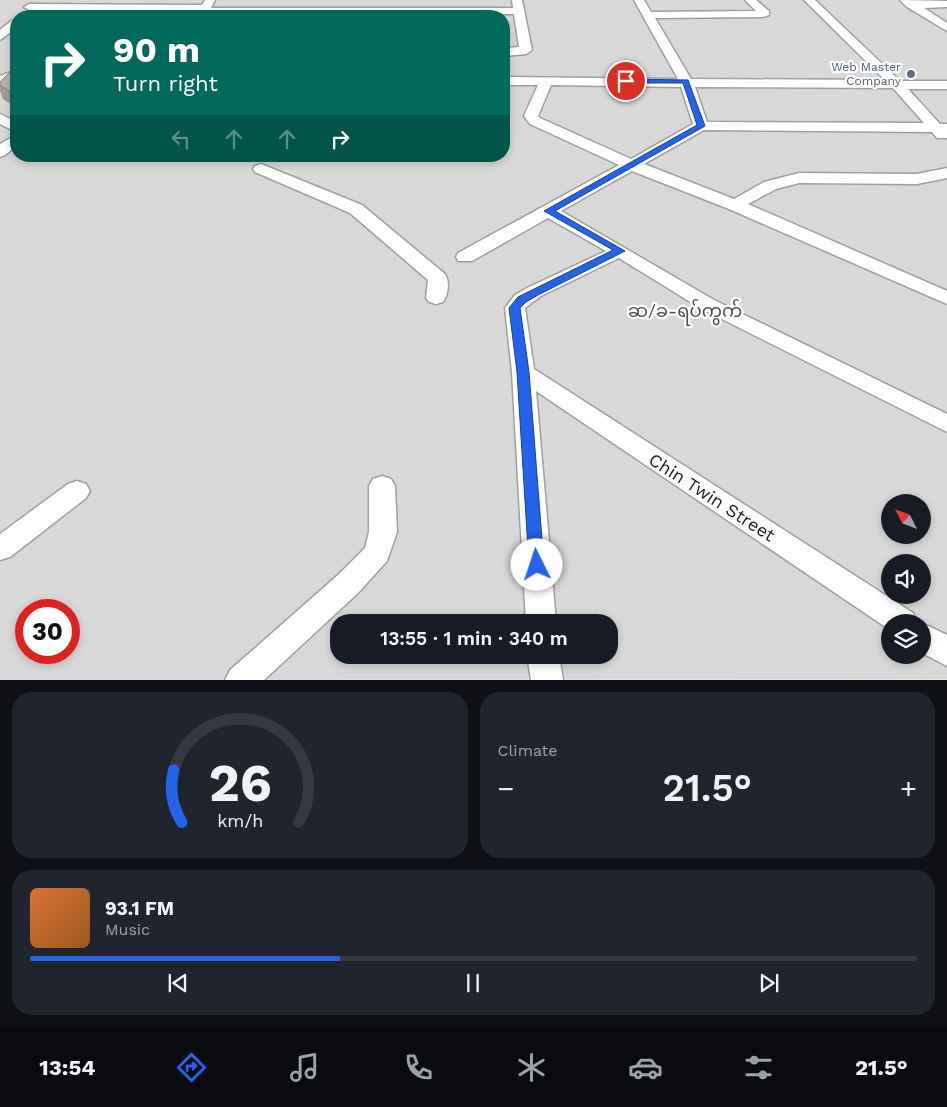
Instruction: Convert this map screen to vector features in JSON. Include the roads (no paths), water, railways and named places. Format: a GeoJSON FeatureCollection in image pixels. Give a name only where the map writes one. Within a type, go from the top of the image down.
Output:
{"type":"FeatureCollection","features":[{"type":"Feature","properties":{"kind":"street"},"geometry":{"type":"LineString","coordinates":[[39,0],[29,7],[206,6],[332,9],[518,6],[526,50],[510,51]]}},
{"type":"Feature","properties":{"kind":"street"},"geometry":{"type":"LineString","coordinates":[[638,0],[686,81],[701,126]]}},
{"type":"Feature","properties":{"kind":"street"},"geometry":{"type":"LineString","coordinates":[[646,15],[763,14],[765,12],[750,0]]}},
{"type":"Feature","properties":{"kind":"street"},"geometry":{"type":"LineString","coordinates":[[809,0],[942,128],[947,141]]}},
{"type":"Feature","properties":{"kind":"street"},"geometry":{"type":"LineString","coordinates":[[908,2],[947,4]]}},
{"type":"Feature","properties":{"kind":"street"},"geometry":{"type":"LineString","coordinates":[[908,2],[947,28]]}},
{"type":"Feature","properties":{"kind":"street"},"geometry":{"type":"LineString","coordinates":[[0,36],[10,28]]}},
{"type":"Feature","properties":{"kind":"street"},"geometry":{"type":"LineString","coordinates":[[510,81],[686,81],[947,85]]}},
{"type":"Feature","properties":{"kind":"street"},"geometry":{"type":"LineString","coordinates":[[546,81],[531,116],[532,119],[632,165],[735,205],[947,298]]}},
{"type":"Feature","properties":{"kind":"street"},"geometry":{"type":"LineString","coordinates":[[465,257],[701,126],[942,128]]}},
{"type":"Feature","properties":{"kind":"street"},"geometry":{"type":"LineString","coordinates":[[0,152],[10,144]]}},
{"type":"Feature","properties":{"kind":"street"},"geometry":{"type":"LineString","coordinates":[[254,162],[356,209],[438,278],[436,298]]}},
{"type":"Feature","properties":{"kind":"street"},"geometry":{"type":"LineString","coordinates":[[735,205],[770,185],[800,178],[917,179],[947,173]]}},
{"type":"Feature","properties":{"kind":"street"},"geometry":{"type":"LineString","coordinates":[[548,211],[620,251],[707,304],[947,424]]}},
{"type":"Feature","properties":{"kind":"street"},"geometry":{"type":"LineString","coordinates":[[540,614],[523,372],[515,308],[522,299],[620,251]]}},
{"type":"Feature","properties":{"kind":"street","name":"Chin Twin Street"},"geometry":{"type":"LineString","coordinates":[[523,372],[890,614]]}},
{"type":"Feature","properties":{"kind":"street"},"geometry":{"type":"LineString","coordinates":[[241,680],[348,584],[377,552],[383,532],[382,486]]}},
{"type":"Feature","properties":{"kind":"street"},"geometry":{"type":"LineString","coordinates":[[0,549],[77,491]]}},
{"type":"Feature","properties":{"kind":"street"},"geometry":{"type":"LineString","coordinates":[[931,642],[947,652]]}},
{"type":"Feature","properties":{"kind":"street"},"geometry":{"type":"LineString","coordinates":[[545,664],[548,680]]}},
{"type":"Feature","properties":{"kind":"place","name":"Web Master Company"},"geometry":{"type":"Point","coordinates":[911,74]}},
{"type":"Feature","properties":{"kind":"district","name":"ဆ/ခ-ရပ်ကွက်"},"geometry":{"type":"Point","coordinates":[685,310]}}]}
